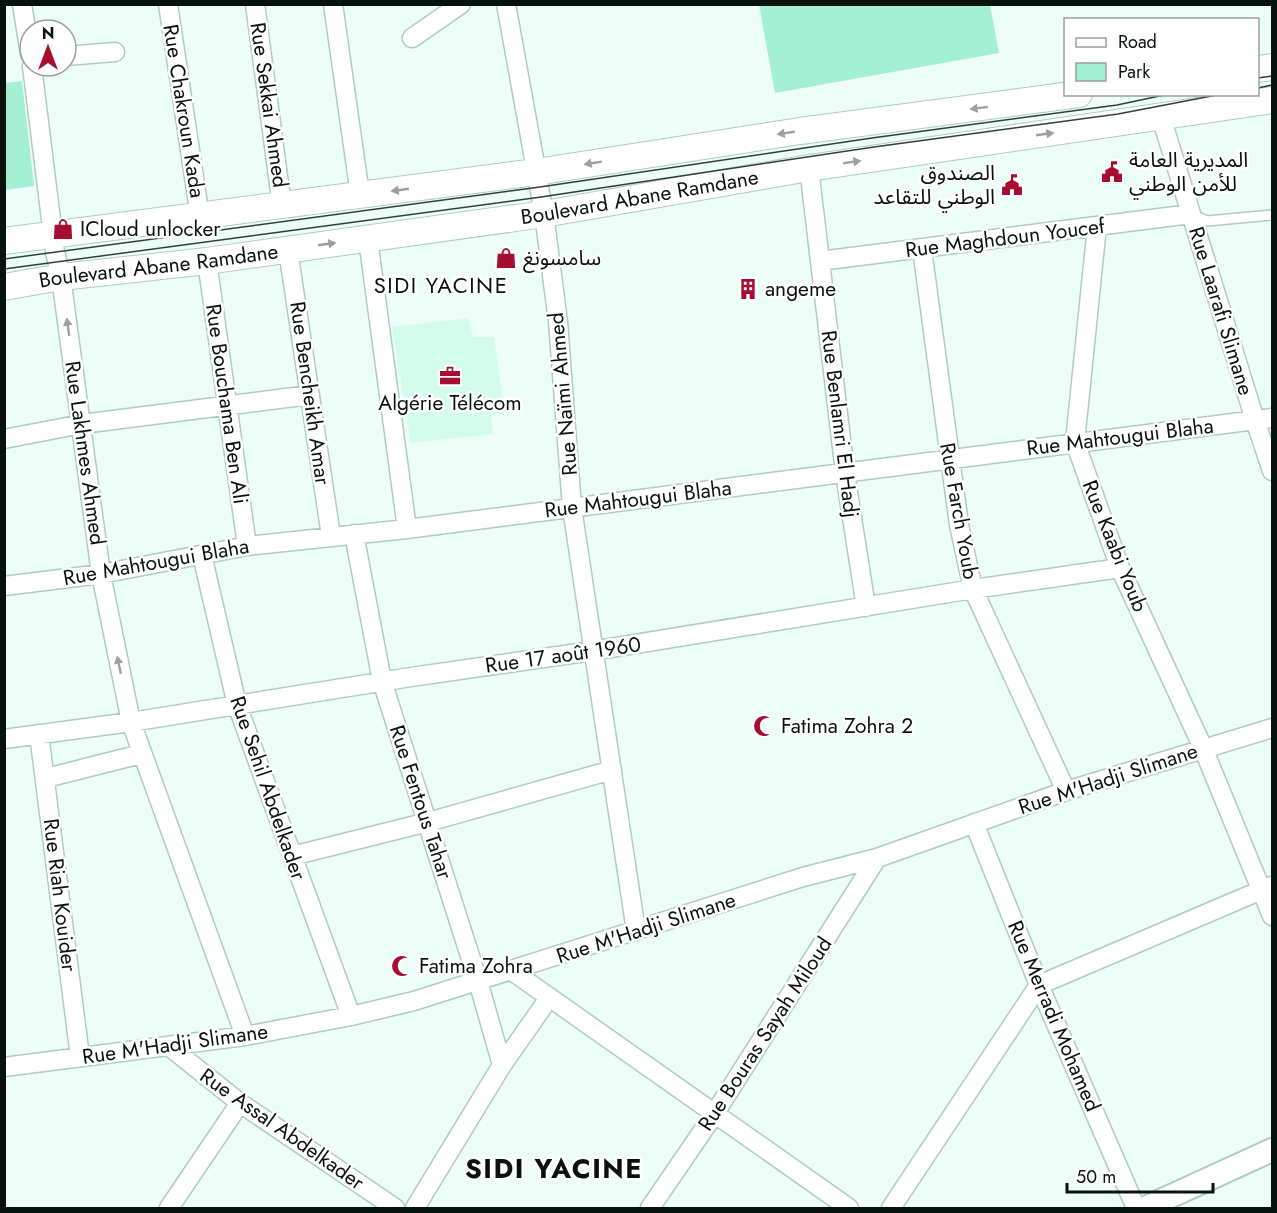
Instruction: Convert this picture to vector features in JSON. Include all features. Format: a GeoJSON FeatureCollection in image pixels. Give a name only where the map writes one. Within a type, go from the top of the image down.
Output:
{"type":"FeatureCollection","features":[{"type":"Feature","properties":{"kind":"main road","name":"Boulevard Abane Ramdane"},"geometry":{"type":"LineString","coordinates":[[4,241],[536,172],[800,131],[1064,96]]}},
{"type":"Feature","properties":{"kind":"main road","name":"Boulevard Abane Ramdane"},"geometry":{"type":"LineString","coordinates":[[4,287],[61,277],[207,261],[544,214],[810,168],[1272,100]]}},
{"type":"Feature","properties":{"kind":"street","name":"Rue Chakroun Kada"},"geometry":{"type":"LineString","coordinates":[[168,4],[200,217]]}},
{"type":"Feature","properties":{"kind":"street","name":"Rue Sekkai Ahmed"},"geometry":{"type":"LineString","coordinates":[[255,4],[282,206]]}},
{"type":"Feature","properties":{"kind":"street"},"geometry":{"type":"LineString","coordinates":[[333,4],[360,195]]}},
{"type":"Feature","properties":{"kind":"street"},"geometry":{"type":"LineString","coordinates":[[412,38],[461,4]]}},
{"type":"Feature","properties":{"kind":"street","name":"Rue Naïmi Ahmed"},"geometry":{"type":"LineString","coordinates":[[506,4],[544,214],[558,321],[572,508],[636,931]]}},
{"type":"Feature","properties":{"kind":"street"},"geometry":{"type":"LineString","coordinates":[[78,55],[115,52]]}},
{"type":"Feature","properties":{"kind":"street","name":"Rue Lakhmes Ahmed"},"geometry":{"type":"LineString","coordinates":[[34,78],[101,574],[131,722],[245,1036]]}},
{"type":"Feature","properties":{"kind":"street","name":"Rue Laarafi Slimane"},"geometry":{"type":"LineString","coordinates":[[1161,117],[1191,214],[1264,419],[1272,471]]}},
{"type":"Feature","properties":{"kind":"street","name":"Rue Benlamri El Hadj"},"geometry":{"type":"LineString","coordinates":[[810,168],[845,473],[866,607]]}},
{"type":"Feature","properties":{"kind":"street","name":"Rue Maghdoun Youcef"},"geometry":{"type":"LineString","coordinates":[[820,261],[1191,214]]}},
{"type":"Feature","properties":{"kind":"street","name":"Rue Kaabi Youb"},"geometry":{"type":"LineString","coordinates":[[1097,226],[1075,442],[1120,568],[1267,888],[1272,916]]}},
{"type":"Feature","properties":{"kind":"street"},"geometry":{"type":"LineString","coordinates":[[368,239],[407,529]]}},
{"type":"Feature","properties":{"kind":"street","name":"Rue Farch Youb"},"geometry":{"type":"LineString","coordinates":[[922,249],[959,525],[973,589],[1066,790]]}},
{"type":"Feature","properties":{"kind":"street","name":"Rue Bencheikh Amar"},"geometry":{"type":"LineString","coordinates":[[288,250],[331,536]]}},
{"type":"Feature","properties":{"kind":"street","name":"Rue Bouchama Ben Ali"},"geometry":{"type":"LineString","coordinates":[[207,261],[247,546]]}},
{"type":"Feature","properties":{"kind":"street"},"geometry":{"type":"LineString","coordinates":[[4,439],[82,424],[310,395]]}},
{"type":"Feature","properties":{"kind":"street","name":"Rue Mahtougui Blaha"},"geometry":{"type":"LineString","coordinates":[[4,586],[101,574],[247,546],[407,529],[1264,419]]}},
{"type":"Feature","properties":{"kind":"street","name":"Rue Fentous Tahar"},"geometry":{"type":"LineString","coordinates":[[354,534],[382,681],[478,981],[502,1065]]}},
{"type":"Feature","properties":{"kind":"street","name":"Rue Sehil Abdelkader"},"geometry":{"type":"LineString","coordinates":[[202,555],[237,705],[351,1016]]}},
{"type":"Feature","properties":{"kind":"street","name":"Rue 17 août 1960"},"geometry":{"type":"LineString","coordinates":[[4,739],[131,722],[382,681],[592,651],[973,589],[1120,568]]}},
{"type":"Feature","properties":{"kind":"street","name":"Rue M'Hadji Slimane"},"geometry":{"type":"LineString","coordinates":[[7,1070],[80,1056],[170,1047],[245,1036],[351,1016],[414,1001],[803,877],[877,858],[1066,790],[1272,728]]}},
{"type":"Feature","properties":{"kind":"street","name":"Rue Riah Kouider"},"geometry":{"type":"LineString","coordinates":[[39,734],[80,1056]]}},
{"type":"Feature","properties":{"kind":"street"},"geometry":{"type":"LineString","coordinates":[[46,778],[141,754]]}},
{"type":"Feature","properties":{"kind":"street"},"geometry":{"type":"LineString","coordinates":[[292,856],[428,822],[612,770]]}},
{"type":"Feature","properties":{"kind":"street","name":"Rue Merradi Mohamed"},"geometry":{"type":"LineString","coordinates":[[974,823],[1039,985],[1136,1209]]}},
{"type":"Feature","properties":{"kind":"street","name":"Rue Bouras Sayah Miloud"},"geometry":{"type":"LineString","coordinates":[[650,1209],[715,1113],[877,858]]}},
{"type":"Feature","properties":{"kind":"street"},"geometry":{"type":"LineString","coordinates":[[891,1209],[1039,985],[1267,888]]}},
{"type":"Feature","properties":{"kind":"street"},"geometry":{"type":"LineString","coordinates":[[512,971],[849,1209]]}},
{"type":"Feature","properties":{"kind":"street"},"geometry":{"type":"LineString","coordinates":[[415,1209],[502,1065],[549,998]]}},
{"type":"Feature","properties":{"kind":"street","name":"Rue Assal Abdelkader"},"geometry":{"type":"LineString","coordinates":[[170,1047],[240,1103],[395,1209]]}},
{"type":"Feature","properties":{"kind":"street"},"geometry":{"type":"LineString","coordinates":[[168,1209],[240,1103]]}},
{"type":"Feature","properties":{"kind":"street"},"geometry":{"type":"LineString","coordinates":[[1145,1209],[1272,1150]]}},
{"type":"Feature","properties":{"kind":"lane"},"geometry":{"type":"LineString","coordinates":[[1191,214],[1207,221],[1272,215]]}},
{"type":"Feature","properties":{"kind":"shaded area","name":"Algérie Télécom"},"geometry":{"type":"Polygon","coordinates":[[[468,318],[473,337],[494,337],[505,415],[491,414],[493,434],[411,443],[392,327],[468,318]]]}},
{"type":"Feature","properties":{"kind":"green space"},"geometry":{"type":"Polygon","coordinates":[[[759,5],[990,5],[999,53],[775,93],[759,5]]]}},
{"type":"Feature","properties":{"kind":"green space"},"geometry":{"type":"Polygon","coordinates":[[[22,81],[34,186],[5,190],[5,83],[22,81]]]}},
{"type":"Feature","properties":{"kind":"tram line"},"geometry":{"type":"LineString","coordinates":[[1259,78],[1272,76]]}},
{"type":"Feature","properties":{"kind":"tram line"},"geometry":{"type":"LineString","coordinates":[[1259,88],[1272,85]]}},
{"type":"Feature","properties":{"kind":"tram line"},"geometry":{"type":"LineString","coordinates":[[4,259],[540,187],[1117,105],[1160,96]]}},
{"type":"Feature","properties":{"kind":"tram line"},"geometry":{"type":"LineString","coordinates":[[4,269],[541,197],[874,147],[1118,114],[1212,96]]}},
{"type":"Feature","properties":{"kind":"place","name":"المديرية العامة للأمن الوطني"},"geometry":{"type":"Point","coordinates":[1112,172]}},
{"type":"Feature","properties":{"kind":"place","name":"الصندوق الوطني للتقاعد"},"geometry":{"type":"Point","coordinates":[1012,185]}},
{"type":"Feature","properties":{"kind":"place","name":"ICloud unlocker"},"geometry":{"type":"Point","coordinates":[63,229]}},
{"type":"Feature","properties":{"kind":"place","name":"سامسونغ"},"geometry":{"type":"Point","coordinates":[506,258]}},
{"type":"Feature","properties":{"kind":"place","name":"angeme"},"geometry":{"type":"Point","coordinates":[748,289]}},
{"type":"Feature","properties":{"kind":"place","name":"Algérie Télécom"},"geometry":{"type":"Point","coordinates":[450,376]}},
{"type":"Feature","properties":{"kind":"place","name":"Fatima Zohra 2"},"geometry":{"type":"Point","coordinates":[764,726]}},
{"type":"Feature","properties":{"kind":"place","name":"Fatima Zohra"},"geometry":{"type":"Point","coordinates":[402,966]}},
{"type":"Feature","properties":{"kind":"district","name":"SIDI YACINE"},"geometry":{"type":"Point","coordinates":[441,285]}},
{"type":"Feature","properties":{"kind":"district","name":"SIDI YACINE"},"geometry":{"type":"Point","coordinates":[554,1169]}}]}
